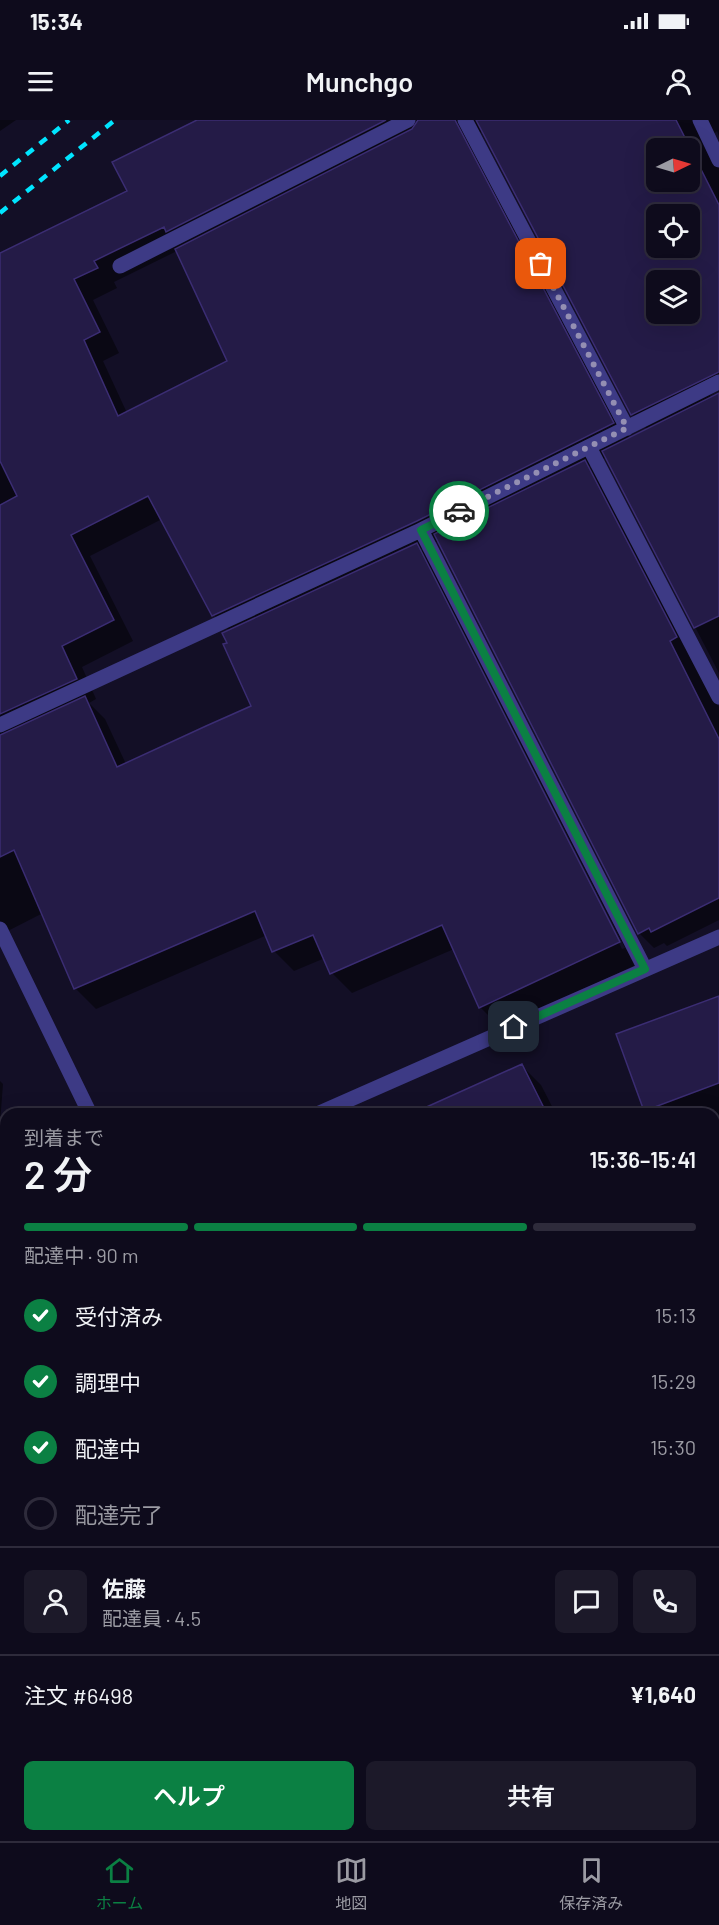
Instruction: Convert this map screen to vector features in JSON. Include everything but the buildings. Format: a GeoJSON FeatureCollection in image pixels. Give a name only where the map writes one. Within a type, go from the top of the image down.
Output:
{"type":"FeatureCollection","features":[{"type":"Feature","properties":{"kind":"street"},"geometry":{"type":"LineString","coordinates":[[120,266],[408,120]]}},
{"type":"Feature","properties":{"kind":"street"},"geometry":{"type":"LineString","coordinates":[[465,120],[627,428]]}},
{"type":"Feature","properties":{"kind":"street"},"geometry":{"type":"LineString","coordinates":[[700,120],[719,160]]}},
{"type":"Feature","properties":{"kind":"street"},"geometry":{"type":"LineString","coordinates":[[0,725],[421,530],[718,384]]}},
{"type":"Feature","properties":{"kind":"street"},"geometry":{"type":"LineString","coordinates":[[589,447],[719,697]]}},
{"type":"Feature","properties":{"kind":"street"},"geometry":{"type":"LineString","coordinates":[[421,530],[645,969]]}},
{"type":"Feature","properties":{"kind":"street"},"geometry":{"type":"LineString","coordinates":[[0,929],[87,1108]]}},
{"type":"Feature","properties":{"kind":"street"},"geometry":{"type":"LineString","coordinates":[[331,1108],[719,937]]}},
{"type":"Feature","properties":{"kind":"railway"},"geometry":{"type":"LineString","coordinates":[[0,176],[69,120]]}},
{"type":"Feature","properties":{"kind":"railway"},"geometry":{"type":"LineString","coordinates":[[0,213],[115,120]]}},
{"type":"Feature","properties":{"kind":"way so far"},"geometry":{"type":"LineString","coordinates":[[459,511],[627,428],[541,264]]}},
{"type":"Feature","properties":{"kind":"route"},"geometry":{"type":"LineString","coordinates":[[459,511],[421,530],[645,969],[514,1027]]}}]}
